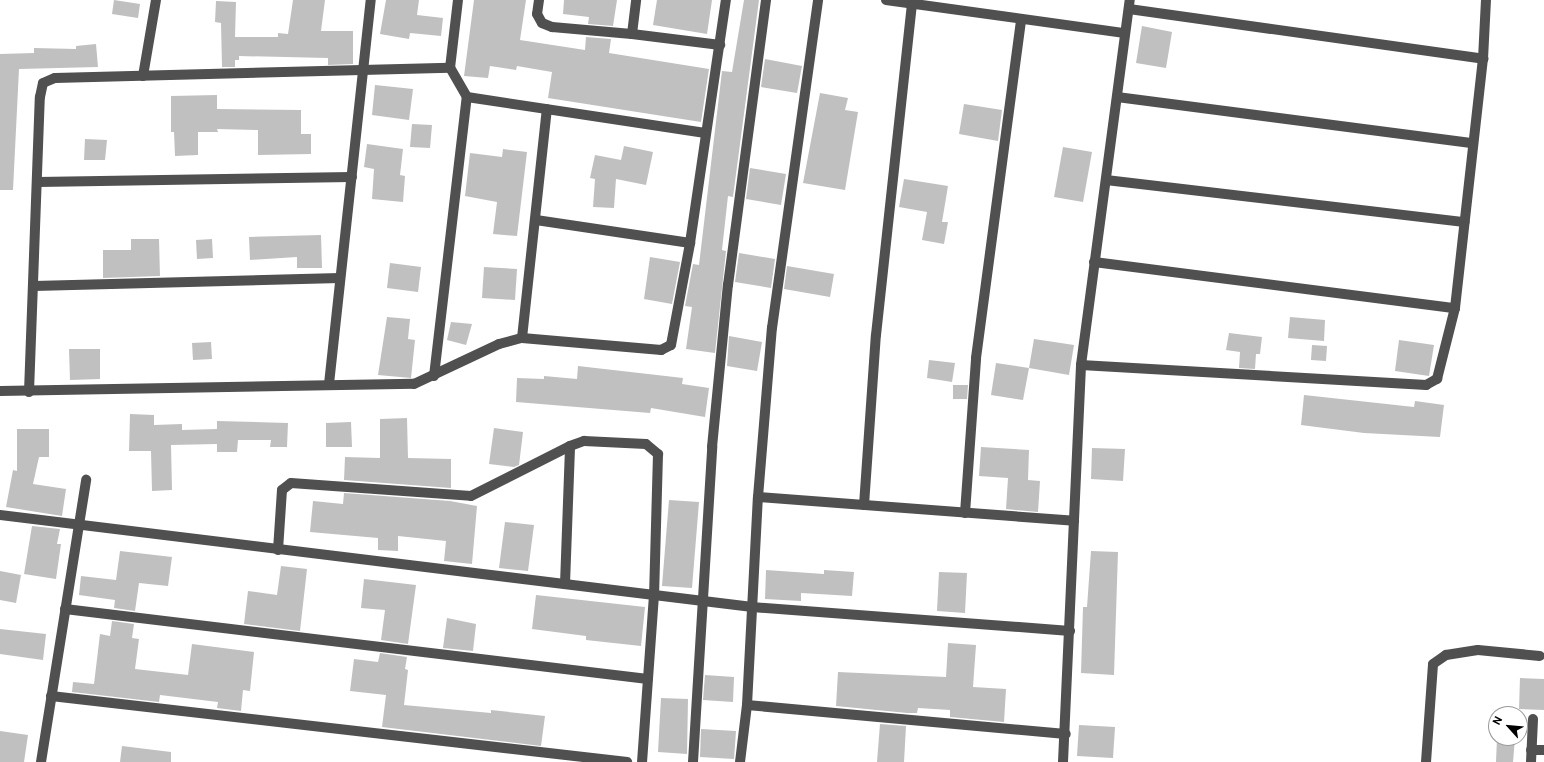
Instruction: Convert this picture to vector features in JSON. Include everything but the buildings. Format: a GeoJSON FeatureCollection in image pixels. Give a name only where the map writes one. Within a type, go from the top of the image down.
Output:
{"type":"FeatureCollection","features":[{"type":"Feature","properties":{"kind":"street"},"geometry":{"type":"LineString","coordinates":[[143,76],[156,0]]}},
{"type":"Feature","properties":{"kind":"street"},"geometry":{"type":"LineString","coordinates":[[329,384],[362,71],[371,0]]}},
{"type":"Feature","properties":{"kind":"street"},"geometry":{"type":"LineString","coordinates":[[434,376],[467,97],[450,68],[458,0]]}},
{"type":"Feature","properties":{"kind":"street"},"geometry":{"type":"LineString","coordinates":[[539,0],[537,14],[542,23],[552,28],[632,34],[720,45]]}},
{"type":"Feature","properties":{"kind":"street"},"geometry":{"type":"LineString","coordinates":[[632,34],[636,0]]}},
{"type":"Feature","properties":{"kind":"street"},"geometry":{"type":"LineString","coordinates":[[0,391],[29,392],[329,384],[414,384],[434,376],[499,344],[522,338],[661,350],[671,345],[690,243],[705,133],[726,0]]}},
{"type":"Feature","properties":{"kind":"street"},"geometry":{"type":"LineString","coordinates":[[693,762],[712,447],[728,285],[766,0]]}},
{"type":"Feature","properties":{"kind":"street"},"geometry":{"type":"LineString","coordinates":[[740,762],[746,705],[758,497],[772,328],[818,0]]}},
{"type":"Feature","properties":{"kind":"street"},"geometry":{"type":"LineString","coordinates":[[886,0],[1125,33]]}},
{"type":"Feature","properties":{"kind":"street"},"geometry":{"type":"LineString","coordinates":[[1081,365],[1426,385],[1437,379],[1455,308],[1483,59],[1486,0]]}},
{"type":"Feature","properties":{"kind":"street"},"geometry":{"type":"LineString","coordinates":[[864,505],[876,335],[912,3]]}},
{"type":"Feature","properties":{"kind":"street"},"geometry":{"type":"LineString","coordinates":[[1063,762],[1066,734],[1081,365],[1130,5],[1483,59]]}},
{"type":"Feature","properties":{"kind":"street"},"geometry":{"type":"LineString","coordinates":[[965,513],[976,358],[1021,19]]}},
{"type":"Feature","properties":{"kind":"street"},"geometry":{"type":"LineString","coordinates":[[29,392],[40,97],[43,83],[55,78],[450,68]]}},
{"type":"Feature","properties":{"kind":"street"},"geometry":{"type":"LineString","coordinates":[[467,97],[705,133]]}},
{"type":"Feature","properties":{"kind":"street"},"geometry":{"type":"LineString","coordinates":[[1117,97],[1473,143]]}},
{"type":"Feature","properties":{"kind":"street"},"geometry":{"type":"LineString","coordinates":[[522,338],[547,109]]}},
{"type":"Feature","properties":{"kind":"street"},"geometry":{"type":"LineString","coordinates":[[38,182],[352,177]]}},
{"type":"Feature","properties":{"kind":"street"},"geometry":{"type":"LineString","coordinates":[[1106,180],[1465,222]]}},
{"type":"Feature","properties":{"kind":"street"},"geometry":{"type":"LineString","coordinates":[[536,220],[690,243]]}},
{"type":"Feature","properties":{"kind":"street"},"geometry":{"type":"LineString","coordinates":[[1094,262],[1455,308]]}},
{"type":"Feature","properties":{"kind":"street"},"geometry":{"type":"LineString","coordinates":[[34,286],[340,278]]}},
{"type":"Feature","properties":{"kind":"street"},"geometry":{"type":"LineString","coordinates":[[278,550],[282,490],[291,483],[471,496],[570,446],[584,441],[646,444],[658,454],[654,595],[642,762]]}},
{"type":"Feature","properties":{"kind":"street"},"geometry":{"type":"LineString","coordinates":[[565,584],[570,446]]}},
{"type":"Feature","properties":{"kind":"street"},"geometry":{"type":"LineString","coordinates":[[40,762],[86,480]]}},
{"type":"Feature","properties":{"kind":"street"},"geometry":{"type":"LineString","coordinates":[[758,497],[1074,521]]}},
{"type":"Feature","properties":{"kind":"street"},"geometry":{"type":"LineString","coordinates":[[0,515],[752,607],[1070,631]]}},
{"type":"Feature","properties":{"kind":"street"},"geometry":{"type":"LineString","coordinates":[[65,609],[648,679]]}},
{"type":"Feature","properties":{"kind":"street"},"geometry":{"type":"LineString","coordinates":[[1426,762],[1433,664],[1446,655],[1478,650],[1540,656]]}},
{"type":"Feature","properties":{"kind":"street"},"geometry":{"type":"LineString","coordinates":[[51,696],[627,762]]}},
{"type":"Feature","properties":{"kind":"street"},"geometry":{"type":"LineString","coordinates":[[746,705],[1066,734]]}},
{"type":"Feature","properties":{"kind":"street"},"geometry":{"type":"LineString","coordinates":[[1530,762],[1533,719]]}},
{"type":"Feature","properties":{"kind":"street"},"geometry":{"type":"LineString","coordinates":[[1531,750],[1544,750]]}}]}
